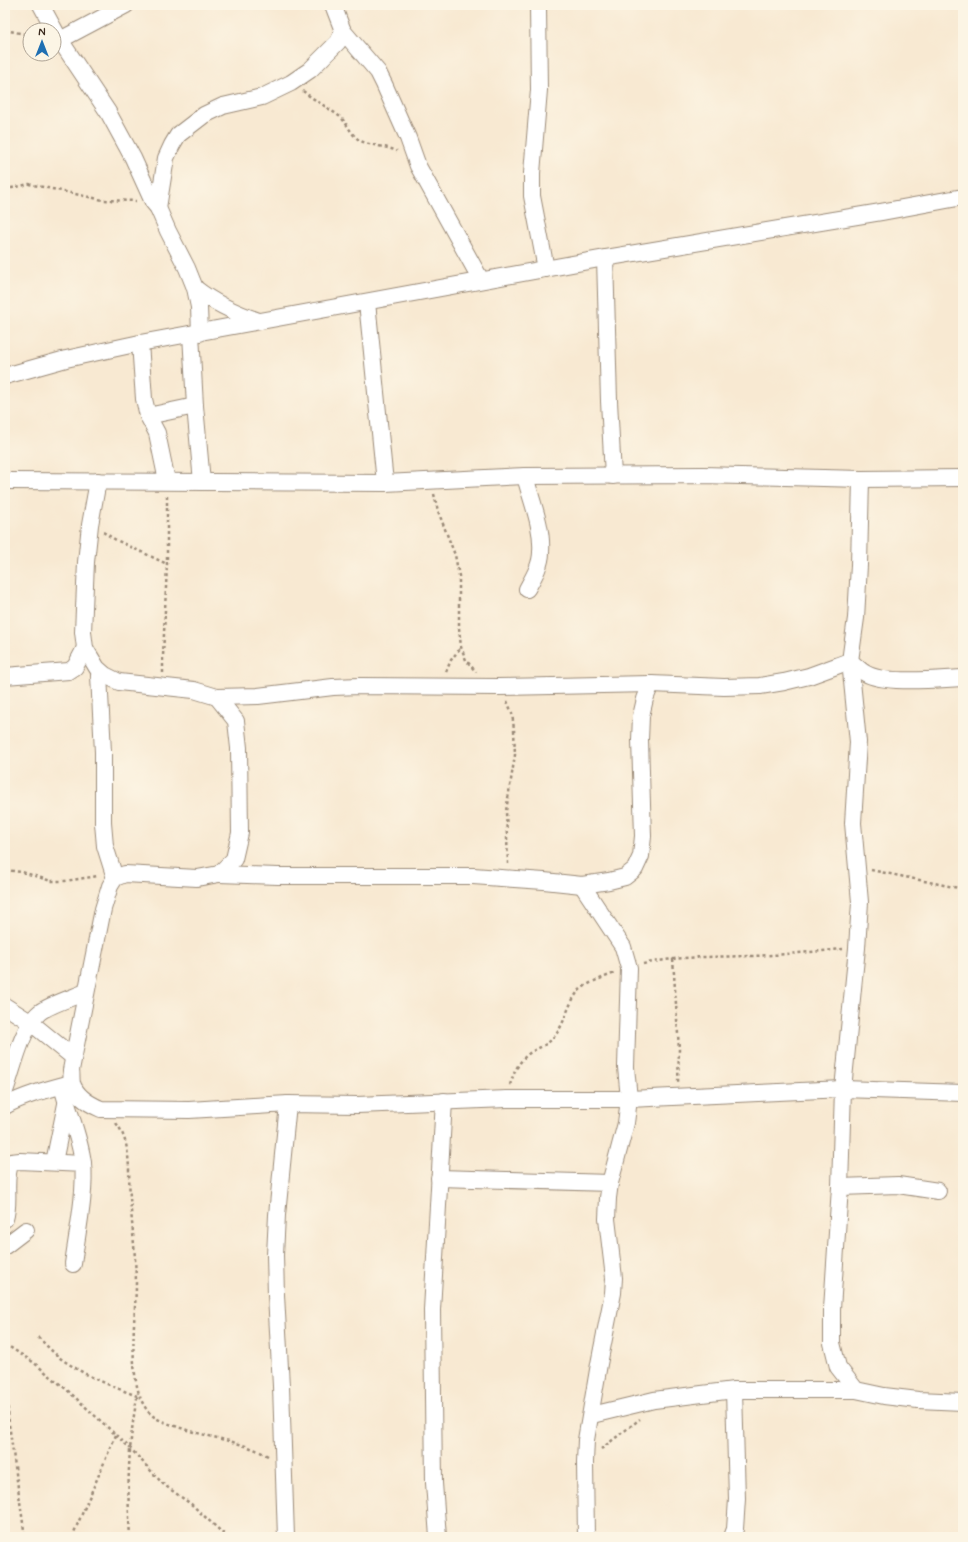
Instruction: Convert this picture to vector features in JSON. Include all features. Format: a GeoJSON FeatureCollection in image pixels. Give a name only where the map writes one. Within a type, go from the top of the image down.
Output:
{"type":"FeatureCollection","features":[{"type":"Feature","properties":{"kind":"street"},"geometry":{"type":"LineString","coordinates":[[41,5],[50,22]]}},
{"type":"Feature","properties":{"kind":"street"},"geometry":{"type":"LineString","coordinates":[[62,39],[126,5]]}},
{"type":"Feature","properties":{"kind":"street"},"geometry":{"type":"LineString","coordinates":[[333,5],[343,31],[378,72],[408,138],[418,166],[481,280]]}},
{"type":"Feature","properties":{"kind":"street"},"geometry":{"type":"LineString","coordinates":[[538,5],[539,90],[532,173],[532,196],[546,269]]}},
{"type":"Feature","properties":{"kind":"street"},"geometry":{"type":"LineString","coordinates":[[155,205],[166,158],[178,136],[204,115],[223,106],[262,96],[291,83],[310,70],[338,42],[343,31]]}},
{"type":"Feature","properties":{"kind":"street"},"geometry":{"type":"LineString","coordinates":[[62,43],[108,112],[133,158],[187,268],[195,288],[199,307],[196,334],[195,406],[202,482]]}},
{"type":"Feature","properties":{"kind":"street"},"geometry":{"type":"LineString","coordinates":[[5,376],[66,359],[140,343],[196,334],[481,280],[881,212],[963,196]]}},
{"type":"Feature","properties":{"kind":"street"},"geometry":{"type":"LineString","coordinates":[[605,258],[609,401],[613,476]]}},
{"type":"Feature","properties":{"kind":"street"},"geometry":{"type":"LineString","coordinates":[[195,288],[209,300],[224,308],[261,321]]}},
{"type":"Feature","properties":{"kind":"street"},"geometry":{"type":"LineString","coordinates":[[367,302],[385,483]]}},
{"type":"Feature","properties":{"kind":"street"},"geometry":{"type":"LineString","coordinates":[[140,343],[142,383],[148,416],[157,433],[167,481]]}},
{"type":"Feature","properties":{"kind":"street"},"geometry":{"type":"LineString","coordinates":[[148,416],[195,406]]}},
{"type":"Feature","properties":{"kind":"street"},"geometry":{"type":"LineString","coordinates":[[5,480],[385,483],[525,476],[702,475],[861,479],[963,478]]}},
{"type":"Feature","properties":{"kind":"street"},"geometry":{"type":"LineString","coordinates":[[525,476],[540,535],[541,552],[538,565],[527,589]]}},
{"type":"Feature","properties":{"kind":"street"},"geometry":{"type":"LineString","coordinates":[[856,1390],[838,1367],[832,1343],[832,1309],[840,1187],[843,1089],[860,902],[853,823],[858,742],[850,661],[856,618],[861,479]]}},
{"type":"Feature","properties":{"kind":"street"},"geometry":{"type":"LineString","coordinates":[[54,1162],[66,1104],[67,1084],[103,909],[114,875],[105,846],[103,823],[102,675],[85,648],[83,632],[90,525],[98,481]]}},
{"type":"Feature","properties":{"kind":"street"},"geometry":{"type":"LineString","coordinates":[[68,671],[75,667],[85,648]]}},
{"type":"Feature","properties":{"kind":"street"},"geometry":{"type":"LineString","coordinates":[[850,661],[865,673],[874,677],[898,680],[963,678]]}},
{"type":"Feature","properties":{"kind":"street"},"geometry":{"type":"LineString","coordinates":[[5,676],[68,671],[102,675],[119,682],[194,690],[217,697],[258,696],[333,687],[498,687],[651,684],[724,687],[760,686],[809,676],[830,670],[850,661]]}},
{"type":"Feature","properties":{"kind":"street"},"geometry":{"type":"LineString","coordinates":[[114,875],[125,874],[197,878],[219,874],[278,876],[473,876],[582,885],[609,882],[625,878],[635,869],[641,856],[641,716],[645,699],[651,684]]}},
{"type":"Feature","properties":{"kind":"street"},"geometry":{"type":"LineString","coordinates":[[236,721],[247,704],[258,696]]}},
{"type":"Feature","properties":{"kind":"street"},"geometry":{"type":"LineString","coordinates":[[217,697],[236,721],[239,748],[240,833],[234,859],[219,874]]}},
{"type":"Feature","properties":{"kind":"street"},"geometry":{"type":"LineString","coordinates":[[582,885],[623,947],[628,968],[626,1067],[629,1099],[623,1135],[610,1183],[607,1219],[614,1278],[613,1293],[599,1364],[592,1415],[586,1440],[586,1537]]}},
{"type":"Feature","properties":{"kind":"street"},"geometry":{"type":"LineString","coordinates":[[5,1091],[24,1035],[30,1022],[40,1012],[86,992]]}},
{"type":"Feature","properties":{"kind":"street"},"geometry":{"type":"LineString","coordinates":[[5,1006],[30,1022],[73,1057]]}},
{"type":"Feature","properties":{"kind":"street"},"geometry":{"type":"LineString","coordinates":[[67,1084],[90,1104],[101,1109],[189,1110],[288,1104],[357,1105],[507,1099],[629,1099],[843,1089],[963,1093]]}},
{"type":"Feature","properties":{"kind":"street"},"geometry":{"type":"LineString","coordinates":[[5,1106],[22,1098],[67,1084]]}},
{"type":"Feature","properties":{"kind":"street"},"geometry":{"type":"LineString","coordinates":[[438,1537],[434,1476],[432,1310],[444,1101]]}},
{"type":"Feature","properties":{"kind":"street"},"geometry":{"type":"LineString","coordinates":[[66,1104],[79,1144],[83,1164],[82,1192],[73,1264]]}},
{"type":"Feature","properties":{"kind":"street"},"geometry":{"type":"LineString","coordinates":[[286,1537],[275,1255],[277,1215],[288,1104]]}},
{"type":"Feature","properties":{"kind":"street"},"geometry":{"type":"LineString","coordinates":[[5,1219],[8,1201],[8,1168],[11,1162],[20,1161],[83,1164]]}},
{"type":"Feature","properties":{"kind":"street"},"geometry":{"type":"LineString","coordinates":[[439,1178],[610,1183]]}},
{"type":"Feature","properties":{"kind":"street"},"geometry":{"type":"LineString","coordinates":[[840,1187],[898,1185],[938,1191]]}},
{"type":"Feature","properties":{"kind":"street"},"geometry":{"type":"LineString","coordinates":[[5,1246],[26,1230]]}},
{"type":"Feature","properties":{"kind":"street"},"geometry":{"type":"LineString","coordinates":[[592,1415],[654,1400],[734,1390],[856,1390],[884,1396],[963,1402]]}},
{"type":"Feature","properties":{"kind":"street"},"geometry":{"type":"LineString","coordinates":[[732,1537],[735,1529],[737,1499],[734,1390]]}},
{"type":"Feature","properties":{"kind":"path"},"geometry":{"type":"LineString","coordinates":[[5,30],[22,33]]}},
{"type":"Feature","properties":{"kind":"path"},"geometry":{"type":"LineString","coordinates":[[291,83],[339,116],[347,124],[351,133],[360,141],[397,151],[418,166]]}},
{"type":"Feature","properties":{"kind":"path"},"geometry":{"type":"LineString","coordinates":[[5,187],[12,188],[29,184],[103,200],[155,205]]}},
{"type":"Feature","properties":{"kind":"path"},"geometry":{"type":"LineString","coordinates":[[431,480],[438,511],[455,555],[458,576],[461,647],[466,660],[477,672]]}},
{"type":"Feature","properties":{"kind":"path"},"geometry":{"type":"LineString","coordinates":[[164,687],[163,649],[167,564],[167,481]]}},
{"type":"Feature","properties":{"kind":"path"},"geometry":{"type":"LineString","coordinates":[[90,525],[116,540],[167,564]]}},
{"type":"Feature","properties":{"kind":"path"},"geometry":{"type":"LineString","coordinates":[[441,686],[451,660],[461,647]]}},
{"type":"Feature","properties":{"kind":"path"},"geometry":{"type":"LineString","coordinates":[[498,687],[508,701],[512,713],[514,729],[515,755],[506,811],[508,879]]}},
{"type":"Feature","properties":{"kind":"path"},"geometry":{"type":"LineString","coordinates":[[856,867],[963,889]]}},
{"type":"Feature","properties":{"kind":"path"},"geometry":{"type":"LineString","coordinates":[[5,870],[22,872],[51,881],[114,875]]}},
{"type":"Feature","properties":{"kind":"path"},"geometry":{"type":"LineString","coordinates":[[507,1099],[514,1073],[520,1061],[530,1053],[544,1046],[554,1037],[564,1021],[577,993],[584,987],[628,968],[673,959],[706,956],[785,954],[857,948]]}},
{"type":"Feature","properties":{"kind":"path"},"geometry":{"type":"LineString","coordinates":[[673,959],[679,1049],[679,1071],[676,1096]]}},
{"type":"Feature","properties":{"kind":"path"},"geometry":{"type":"LineString","coordinates":[[101,1109],[121,1130],[126,1143],[129,1165],[136,1288],[133,1341],[138,1394],[128,1467],[130,1537]]}},
{"type":"Feature","properties":{"kind":"path"},"geometry":{"type":"LineString","coordinates":[[38,1337],[68,1364],[112,1386],[138,1394],[153,1416],[172,1425],[256,1450],[268,1456],[284,1469]]}},
{"type":"Feature","properties":{"kind":"path"},"geometry":{"type":"LineString","coordinates":[[5,1344],[33,1362],[66,1389],[130,1448],[163,1484],[191,1504],[226,1537]]}},
{"type":"Feature","properties":{"kind":"path"},"geometry":{"type":"LineString","coordinates":[[5,1371],[9,1424],[25,1537]]}},
{"type":"Feature","properties":{"kind":"path"},"geometry":{"type":"LineString","coordinates":[[585,1462],[642,1417],[654,1400]]}},
{"type":"Feature","properties":{"kind":"path"},"geometry":{"type":"LineString","coordinates":[[72,1537],[116,1435]]}}]}
